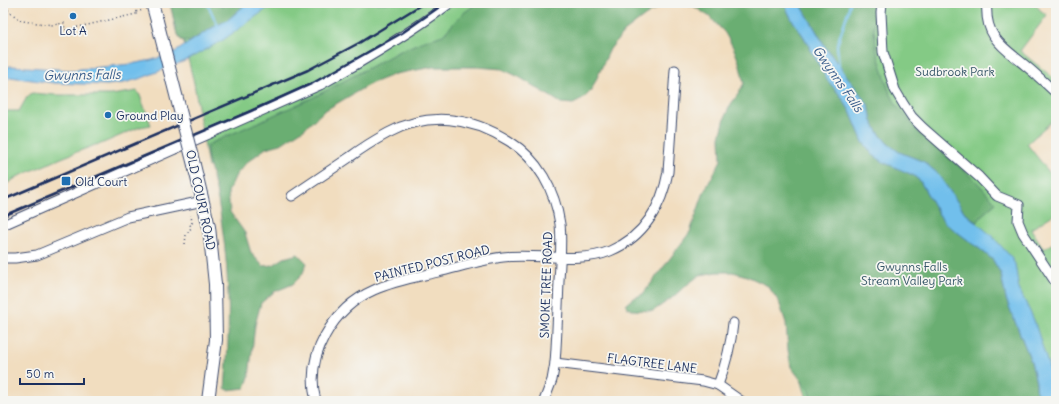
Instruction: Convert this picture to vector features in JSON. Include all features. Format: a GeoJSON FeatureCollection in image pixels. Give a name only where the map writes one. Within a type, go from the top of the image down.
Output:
{"type":"FeatureCollection","features":[{"type":"Feature","properties":{"kind":"main road","name":"OLD COURT ROAD"},"geometry":{"type":"LineString","coordinates":[[152,3],[203,201],[212,248],[215,284],[216,340],[208,401]]}},
{"type":"Feature","properties":{"kind":"street"},"geometry":{"type":"LineString","coordinates":[[3,225],[320,86],[413,30],[450,3]]}},
{"type":"Feature","properties":{"kind":"street"},"geometry":{"type":"LineString","coordinates":[[882,3],[881,13],[883,52],[895,90],[904,105],[912,117],[923,128],[979,177],[998,196],[1019,206],[1018,221],[1023,233],[1056,283]]}},
{"type":"Feature","properties":{"kind":"street"},"geometry":{"type":"LineString","coordinates":[[987,3],[986,10],[989,24],[995,38],[1001,46],[1026,65],[1056,93]]}},
{"type":"Feature","properties":{"kind":"street","name":"PAINTED POST ROAD"},"geometry":{"type":"LineString","coordinates":[[316,401],[314,372],[320,345],[330,328],[342,313],[352,302],[363,295],[386,285],[482,261],[528,256],[585,257],[599,255],[637,235],[656,210],[662,197],[668,172],[675,70]]}},
{"type":"Feature","properties":{"kind":"street","name":"SMOKE TREE ROAD"},"geometry":{"type":"LineString","coordinates":[[292,196],[373,141],[389,132],[409,124],[429,120],[448,119],[482,126],[497,133],[526,154],[536,166],[548,185],[557,210],[560,224],[561,257],[555,363],[552,380],[544,401]]}},
{"type":"Feature","properties":{"kind":"street"},"geometry":{"type":"LineString","coordinates":[[3,258],[37,255],[128,217],[203,201]]}},
{"type":"Feature","properties":{"kind":"street"},"geometry":{"type":"LineString","coordinates":[[718,385],[731,345],[734,323]]}},
{"type":"Feature","properties":{"kind":"street","name":"FLAGTREE LANE"},"geometry":{"type":"LineString","coordinates":[[555,363],[696,380],[718,385],[741,401]]}},
{"type":"Feature","properties":{"kind":"path"},"geometry":{"type":"LineString","coordinates":[[5,3],[4,8],[22,21],[53,25],[64,23],[65,30],[136,14],[135,12],[142,10]]}},
{"type":"Feature","properties":{"kind":"path"},"geometry":{"type":"LineString","coordinates":[[184,244],[186,235],[191,228],[191,215]]}},
{"type":"Feature","properties":{"kind":"green space"},"geometry":{"type":"Polygon","coordinates":[[[170,3],[219,3],[222,7],[226,3],[247,3],[229,19],[189,42],[181,40],[176,31],[170,3]]]}},
{"type":"Feature","properties":{"kind":"green space"},"geometry":{"type":"Polygon","coordinates":[[[174,3],[615,3],[396,63],[257,144],[208,167],[194,83],[174,3]]]}},
{"type":"Feature","properties":{"kind":"green space"},"geometry":{"type":"Polygon","coordinates":[[[477,3],[670,3],[664,4],[624,32],[610,49],[591,91],[583,99],[573,104],[561,103],[519,77],[502,69],[477,67],[433,67],[395,74],[370,84],[324,111],[304,129],[281,144],[266,148],[246,163],[236,175],[228,192],[230,212],[245,233],[251,253],[263,266],[273,265],[284,258],[298,254],[307,263],[302,275],[293,284],[274,292],[261,303],[255,325],[249,377],[245,388],[228,390],[225,388],[228,348],[227,266],[219,208],[208,158],[207,145],[312,98],[398,52],[421,42],[443,35],[461,15],[477,3]]]}},
{"type":"Feature","properties":{"kind":"green space"},"geometry":{"type":"Polygon","coordinates":[[[685,3],[784,3],[791,18],[804,37],[827,80],[840,95],[850,111],[863,142],[873,155],[913,175],[920,181],[945,223],[993,260],[1001,274],[1006,299],[1031,361],[1036,382],[1037,401],[812,401],[808,389],[791,367],[786,323],[779,302],[768,286],[747,276],[733,272],[717,272],[700,275],[672,298],[653,311],[632,310],[627,307],[626,304],[632,299],[643,294],[690,232],[704,192],[721,160],[720,137],[726,114],[744,83],[739,62],[725,33],[710,17],[695,7],[685,3]]]}},
{"type":"Feature","properties":{"kind":"green space","name":"Gwynns Falls Stream Valley Park"},"geometry":{"type":"Polygon","coordinates":[[[742,3],[1035,3],[1040,10],[1047,15],[1020,51],[1056,80],[1056,117],[1027,144],[1056,181],[1056,213],[1031,229],[1044,249],[1056,241],[1056,401],[808,401],[796,364],[742,3]]]}},
{"type":"Feature","properties":{"kind":"green space"},"geometry":{"type":"Polygon","coordinates":[[[800,3],[875,3],[874,30],[877,52],[889,91],[897,106],[918,132],[976,181],[996,203],[982,215],[977,223],[965,213],[937,173],[924,162],[899,152],[887,143],[878,132],[872,121],[869,106],[826,48],[800,3]]]}},
{"type":"Feature","properties":{"kind":"green space"},"geometry":{"type":"Polygon","coordinates":[[[137,91],[151,125],[140,127],[101,144],[64,157],[17,177],[3,186],[3,111],[19,111],[27,97],[32,93],[56,95],[111,95],[137,91]]]}},
{"type":"Feature","properties":{"kind":"water","name":"Gwynns Falls"},"geometry":{"type":"Polygon","coordinates":[[[247,3],[275,3],[223,40],[185,61],[142,78],[124,83],[107,85],[54,83],[3,76],[3,68],[11,66],[71,70],[131,64],[152,60],[175,52],[210,29],[229,19],[247,3]]]}},
{"type":"Feature","properties":{"kind":"water","name":"Gwynns Falls"},"geometry":{"type":"Polygon","coordinates":[[[784,3],[800,3],[826,48],[869,106],[872,121],[878,132],[887,143],[899,152],[924,162],[937,173],[965,213],[992,236],[1010,256],[1015,264],[1019,289],[1034,320],[1052,377],[1053,389],[1050,401],[1037,401],[1036,382],[1031,361],[1006,299],[1001,274],[993,260],[945,223],[920,181],[913,175],[885,163],[873,155],[863,142],[850,111],[840,95],[827,80],[804,37],[791,18],[784,3]]]}},
{"type":"Feature","properties":{"kind":"waterway"},"geometry":{"type":"LineString","coordinates":[[207,3],[219,28]]}},
{"type":"Feature","properties":{"kind":"waterway"},"geometry":{"type":"LineString","coordinates":[[839,68],[837,45],[850,3]]}},
{"type":"Feature","properties":{"kind":"waterway"},"geometry":{"type":"LineString","coordinates":[[3,87],[9,75]]}},
{"type":"Feature","properties":{"kind":"railway"},"geometry":{"type":"LineString","coordinates":[[3,200],[308,70],[359,43],[424,3]]}},
{"type":"Feature","properties":{"kind":"railway"},"geometry":{"type":"LineString","coordinates":[[3,216],[251,111],[313,83],[402,33],[445,3]]}},
{"type":"Feature","properties":{"kind":"place","name":"Lot A"},"geometry":{"type":"Point","coordinates":[73,16]}},
{"type":"Feature","properties":{"kind":"place","name":"Ground Play"},"geometry":{"type":"Point","coordinates":[108,115]}},
{"type":"Feature","properties":{"kind":"place","name":"Old Court"},"geometry":{"type":"Point","coordinates":[66,181]}},
{"type":"Feature","properties":{"kind":"park label","name":"Sudbrook Park"},"geometry":{"type":"Point","coordinates":[955,71]}}]}
